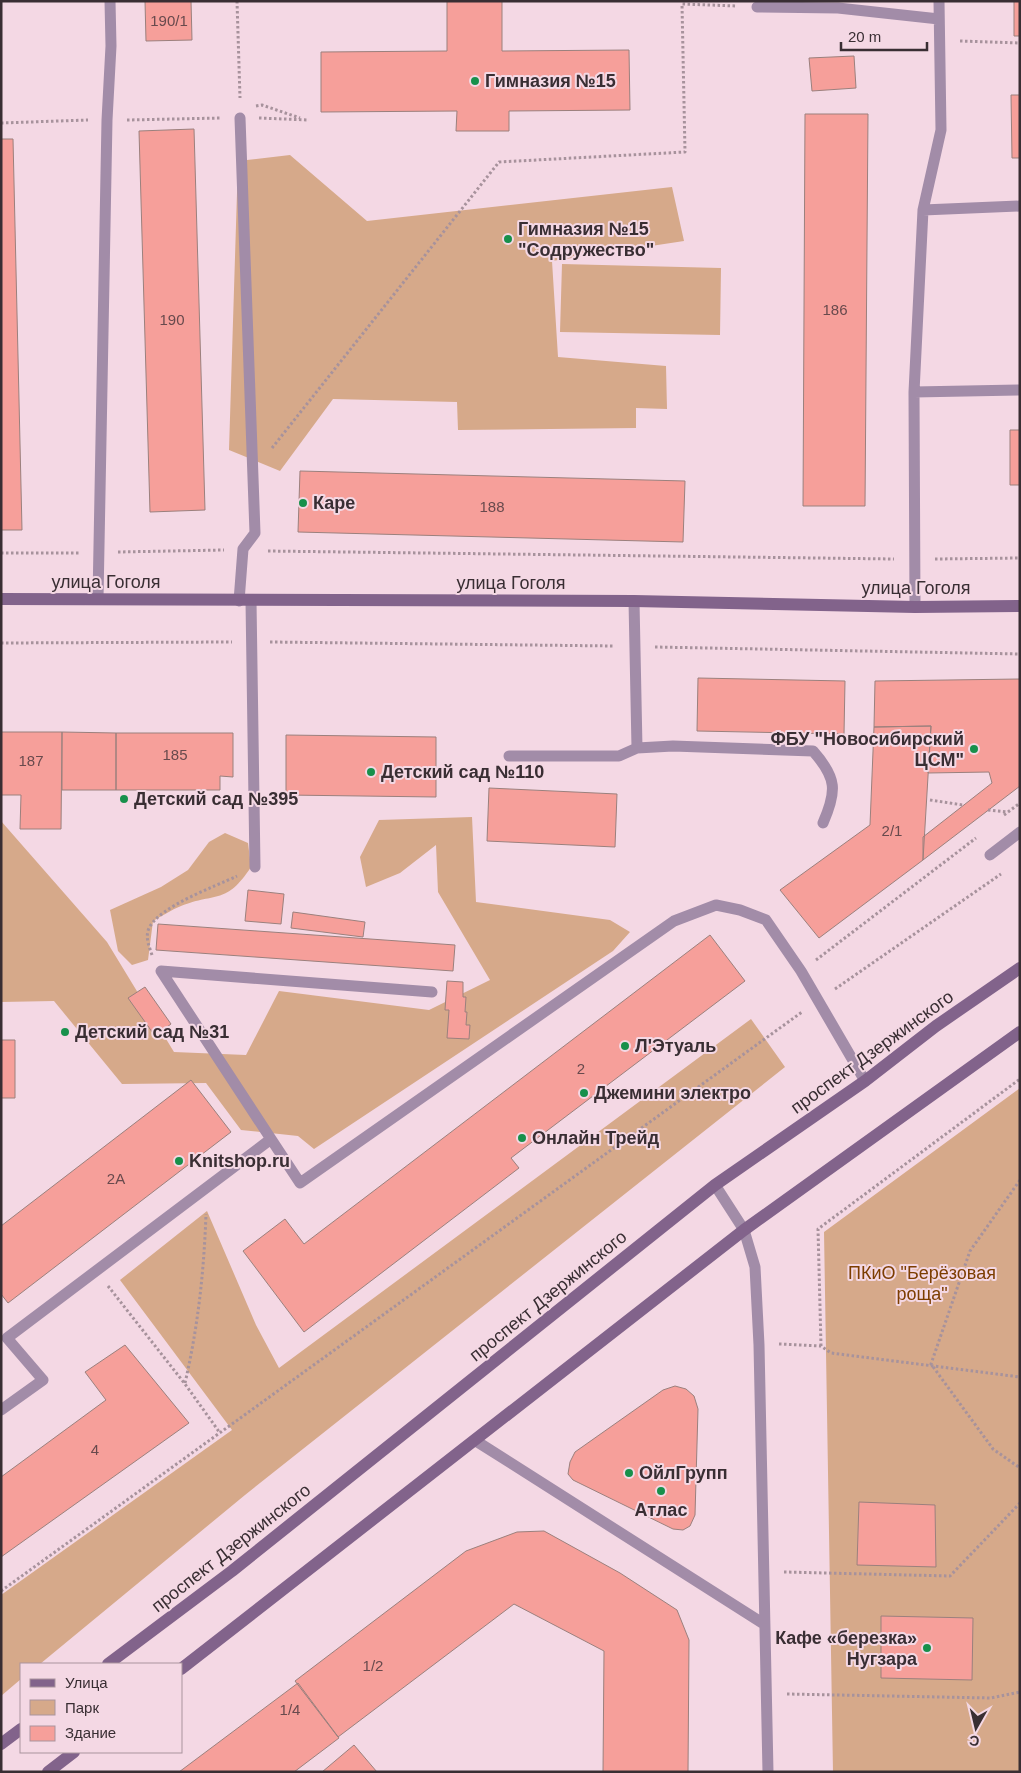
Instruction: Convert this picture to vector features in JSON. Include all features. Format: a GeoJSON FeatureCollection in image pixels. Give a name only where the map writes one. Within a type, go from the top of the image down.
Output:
{"type":"FeatureCollection","features":[{"type":"Feature","properties":{"kind":"main road","name":"улица Гоголя"},"geometry":{"type":"LineString","coordinates":[[1,599],[634,601],[915,607],[1020,606]]}},
{"type":"Feature","properties":{"kind":"main road","name":"проспект Дзержинского"},"geometry":{"type":"LineString","coordinates":[[109,1663],[232,1571],[715,1185],[1020,968]]}},
{"type":"Feature","properties":{"kind":"main road"},"geometry":{"type":"LineString","coordinates":[[182,1668],[476,1441],[744,1230],[1020,1032]]}},
{"type":"Feature","properties":{"kind":"main road"},"geometry":{"type":"LineString","coordinates":[[1,1744],[20,1730]]}},
{"type":"Feature","properties":{"kind":"main road"},"geometry":{"type":"LineString","coordinates":[[48,1772],[73,1753]]}},
{"type":"Feature","properties":{"kind":"lane"},"geometry":{"type":"LineString","coordinates":[[98,599],[107,120],[111,46],[110,1]]}},
{"type":"Feature","properties":{"kind":"lane"},"geometry":{"type":"LineString","coordinates":[[915,607],[914,392],[923,210],[941,130],[939,1]]}},
{"type":"Feature","properties":{"kind":"lane"},"geometry":{"type":"LineString","coordinates":[[757,6],[838,8],[939,19]]}},
{"type":"Feature","properties":{"kind":"lane"},"geometry":{"type":"LineString","coordinates":[[240,118],[255,533],[243,549],[245,601],[252,641],[255,867]]}},
{"type":"Feature","properties":{"kind":"lane"},"geometry":{"type":"LineString","coordinates":[[923,210],[1020,206]]}},
{"type":"Feature","properties":{"kind":"lane"},"geometry":{"type":"LineString","coordinates":[[914,392],[1020,390]]}},
{"type":"Feature","properties":{"kind":"lane"},"geometry":{"type":"LineString","coordinates":[[634,601],[637,748]]}},
{"type":"Feature","properties":{"kind":"lane"},"geometry":{"type":"LineString","coordinates":[[508,756],[619,756],[637,748],[673,746],[813,751],[828,768],[834,784],[832,802],[823,824]]}},
{"type":"Feature","properties":{"kind":"lane"},"geometry":{"type":"LineString","coordinates":[[990,855],[1020,832]]}},
{"type":"Feature","properties":{"kind":"lane"},"geometry":{"type":"LineString","coordinates":[[161,971],[300,1184],[674,921],[716,906],[740,910],[766,920],[801,971],[865,1080]]}},
{"type":"Feature","properties":{"kind":"lane"},"geometry":{"type":"LineString","coordinates":[[161,971],[432,992]]}},
{"type":"Feature","properties":{"kind":"lane"},"geometry":{"type":"LineString","coordinates":[[1,1410],[43,1380],[4,1335],[97,1271],[271,1139]]}},
{"type":"Feature","properties":{"kind":"lane"},"geometry":{"type":"LineString","coordinates":[[715,1185],[744,1230],[755,1267],[759,1344],[768,1772]]}},
{"type":"Feature","properties":{"kind":"lane"},"geometry":{"type":"LineString","coordinates":[[476,1441],[764,1624]]}},
{"type":"Feature","properties":{"kind":"path"},"geometry":{"type":"LineString","coordinates":[[237,1],[240,118]]}},
{"type":"Feature","properties":{"kind":"path"},"geometry":{"type":"LineString","coordinates":[[253,472],[499,162],[685,152],[682,4],[757,6]]}},
{"type":"Feature","properties":{"kind":"path"},"geometry":{"type":"LineString","coordinates":[[940,40],[1020,44]]}},
{"type":"Feature","properties":{"kind":"path"},"geometry":{"type":"LineString","coordinates":[[240,118],[253,106],[262,105],[303,119]]}},
{"type":"Feature","properties":{"kind":"path"},"geometry":{"type":"LineString","coordinates":[[1,123],[240,118],[309,120]]}},
{"type":"Feature","properties":{"kind":"path"},"geometry":{"type":"LineString","coordinates":[[1,553],[243,549],[915,559],[1020,558]]}},
{"type":"Feature","properties":{"kind":"path"},"geometry":{"type":"LineString","coordinates":[[1,643],[252,641],[1020,654]]}},
{"type":"Feature","properties":{"kind":"path"},"geometry":{"type":"LineString","coordinates":[[930,800],[964,805]]}},
{"type":"Feature","properties":{"kind":"path"},"geometry":{"type":"LineString","coordinates":[[1002,817],[1020,803]]}},
{"type":"Feature","properties":{"kind":"path"},"geometry":{"type":"LineString","coordinates":[[801,971],[980,834]]}},
{"type":"Feature","properties":{"kind":"path"},"geometry":{"type":"LineString","coordinates":[[161,971],[154,960],[147,939],[149,928],[161,913],[255,867]]}},
{"type":"Feature","properties":{"kind":"path"},"geometry":{"type":"LineString","coordinates":[[1,1591],[818,1000],[1004,872]]}},
{"type":"Feature","properties":{"kind":"path"},"geometry":{"type":"LineString","coordinates":[[821,1346],[818,1229],[1020,1079]]}},
{"type":"Feature","properties":{"kind":"path"},"geometry":{"type":"LineString","coordinates":[[931,1364],[970,1251],[1020,1180]]}},
{"type":"Feature","properties":{"kind":"path"},"geometry":{"type":"LineString","coordinates":[[185,1384],[196,1332],[204,1264],[207,1187]]}},
{"type":"Feature","properties":{"kind":"path"},"geometry":{"type":"LineString","coordinates":[[97,1271],[185,1384],[220,1433]]}},
{"type":"Feature","properties":{"kind":"path"},"geometry":{"type":"LineString","coordinates":[[759,1344],[821,1346],[831,1353],[931,1364],[1020,1377]]}},
{"type":"Feature","properties":{"kind":"path"},"geometry":{"type":"LineString","coordinates":[[931,1364],[993,1449],[1020,1468]]}},
{"type":"Feature","properties":{"kind":"path"},"geometry":{"type":"LineString","coordinates":[[763,1571],[950,1576],[1020,1503]]}},
{"type":"Feature","properties":{"kind":"path"},"geometry":{"type":"LineString","coordinates":[[766,1694],[992,1698],[1020,1692]]}},
{"type":"Feature","properties":{"kind":"green space"},"geometry":{"type":"Polygon","coordinates":[[[290,155],[367,221],[672,187],[684,241],[552,261],[558,357],[666,366],[667,409],[636,408],[636,428],[458,430],[457,402],[333,399],[280,471],[229,450],[238,161],[290,155]]]}},
{"type":"Feature","properties":{"kind":"green space"},"geometry":{"type":"Polygon","coordinates":[[[562,264],[721,268],[720,335],[560,332],[562,264]]]}},
{"type":"Feature","properties":{"kind":"green space"},"geometry":{"type":"Polygon","coordinates":[[[472,817],[476,902],[610,920],[630,932],[613,951],[314,1149],[298,1136],[241,1130],[206,1083],[122,1084],[54,1001],[1,1002],[1,821],[107,942],[174,1052],[246,1055],[279,991],[429,1010],[490,980],[438,892],[436,845],[400,873],[366,887],[360,857],[379,820],[472,817]]]}},
{"type":"Feature","properties":{"kind":"green space"},"geometry":{"type":"Polygon","coordinates":[[[225,833],[248,843],[251,867],[235,887],[220,896],[181,906],[153,921],[148,960],[132,965],[118,951],[110,910],[161,887],[188,870],[209,842],[225,833]]]}},
{"type":"Feature","properties":{"kind":"green space"},"geometry":{"type":"Polygon","coordinates":[[[751,1019],[785,1067],[245,1495],[41,1663],[20,1663],[20,1680],[1,1696],[1,1595],[232,1430],[120,1280],[207,1211],[256,1325],[279,1368],[751,1019]]]}},
{"type":"Feature","properties":{"kind":"green space","name":"ПКиО \"Берёзовая роща\""},"geometry":{"type":"Polygon","coordinates":[[[1020,1088],[1020,1772],[833,1772],[824,1232],[1020,1088]]]}},
{"type":"Feature","properties":{"kind":"building"},"geometry":{"type":"Polygon","coordinates":[[[145,1],[191,1],[192,40],[146,41],[145,1]]]}},
{"type":"Feature","properties":{"kind":"building","name":"Гимназия №15"},"geometry":{"type":"Polygon","coordinates":[[[447,1],[502,1],[502,51],[629,50],[630,110],[509,111],[509,131],[456,131],[457,111],[321,112],[321,52],[447,51],[447,1]]]}},
{"type":"Feature","properties":{"kind":"building"},"geometry":{"type":"Polygon","coordinates":[[[1014,1],[1020,1],[1020,36],[1014,36],[1014,1]]]}},
{"type":"Feature","properties":{"kind":"building"},"geometry":{"type":"Polygon","coordinates":[[[854,56],[856,88],[812,91],[809,58],[854,56]]]}},
{"type":"Feature","properties":{"kind":"building"},"geometry":{"type":"Polygon","coordinates":[[[1011,95],[1020,95],[1020,158],[1012,158],[1011,95]]]}},
{"type":"Feature","properties":{"kind":"building"},"geometry":{"type":"Polygon","coordinates":[[[805,114],[868,114],[865,506],[803,506],[805,114]]]}},
{"type":"Feature","properties":{"kind":"building"},"geometry":{"type":"Polygon","coordinates":[[[194,129],[205,510],[150,512],[139,131],[194,129]]]}},
{"type":"Feature","properties":{"kind":"building"},"geometry":{"type":"Polygon","coordinates":[[[1,139],[13,139],[22,530],[1,530],[1,139]]]}},
{"type":"Feature","properties":{"kind":"building"},"geometry":{"type":"Polygon","coordinates":[[[1010,430],[1020,430],[1020,485],[1010,485],[1010,430]]]}},
{"type":"Feature","properties":{"kind":"building"},"geometry":{"type":"Polygon","coordinates":[[[300,471],[685,481],[683,542],[298,532],[300,471]]]}},
{"type":"Feature","properties":{"kind":"building"},"geometry":{"type":"Polygon","coordinates":[[[698,678],[845,681],[844,734],[697,731],[698,678]]]}},
{"type":"Feature","properties":{"kind":"building","name":"ФБУ \"Новосибирский ЦСМ\""},"geometry":{"type":"Polygon","coordinates":[[[1020,679],[1020,786],[923,860],[923,837],[992,783],[989,772],[928,773],[931,726],[874,727],[875,681],[1020,679]]]}},
{"type":"Feature","properties":{"kind":"building"},"geometry":{"type":"Polygon","coordinates":[[[931,726],[923,860],[819,938],[780,890],[870,825],[874,727],[931,726]]]}},
{"type":"Feature","properties":{"kind":"building"},"geometry":{"type":"Polygon","coordinates":[[[1,732],[62,732],[61,829],[20,829],[21,795],[1,795],[1,732]]]}},
{"type":"Feature","properties":{"kind":"building"},"geometry":{"type":"Polygon","coordinates":[[[62,732],[116,733],[116,790],[62,790],[62,732]]]}},
{"type":"Feature","properties":{"kind":"building"},"geometry":{"type":"Polygon","coordinates":[[[116,733],[233,733],[233,777],[220,776],[220,790],[116,790],[116,733]]]}},
{"type":"Feature","properties":{"kind":"building"},"geometry":{"type":"Polygon","coordinates":[[[286,735],[436,737],[436,797],[286,795],[286,735]]]}},
{"type":"Feature","properties":{"kind":"building"},"geometry":{"type":"Polygon","coordinates":[[[489,788],[617,794],[615,847],[487,841],[489,788]]]}},
{"type":"Feature","properties":{"kind":"building"},"geometry":{"type":"Polygon","coordinates":[[[248,890],[284,894],[281,924],[245,921],[248,890]]]}},
{"type":"Feature","properties":{"kind":"building"},"geometry":{"type":"Polygon","coordinates":[[[293,912],[365,922],[363,937],[291,928],[293,912]]]}},
{"type":"Feature","properties":{"kind":"building"},"geometry":{"type":"Polygon","coordinates":[[[158,924],[455,945],[453,971],[156,950],[158,924]]]}},
{"type":"Feature","properties":{"kind":"building"},"geometry":{"type":"Polygon","coordinates":[[[710,935],[745,981],[511,1158],[519,1168],[304,1332],[243,1251],[285,1219],[304,1244],[710,935]]]}},
{"type":"Feature","properties":{"kind":"building"},"geometry":{"type":"Polygon","coordinates":[[[447,981],[463,982],[463,997],[466,997],[466,1025],[470,1025],[469,1039],[447,1038],[449,1010],[445,1010],[447,981]]]}},
{"type":"Feature","properties":{"kind":"building"},"geometry":{"type":"Polygon","coordinates":[[[145,987],[171,1024],[155,1036],[128,998],[145,987]]]}},
{"type":"Feature","properties":{"kind":"building"},"geometry":{"type":"Polygon","coordinates":[[[1,1040],[15,1040],[15,1098],[1,1098],[1,1040]]]}},
{"type":"Feature","properties":{"kind":"building"},"geometry":{"type":"Polygon","coordinates":[[[191,1080],[231,1132],[8,1303],[1,1294],[1,1226],[191,1080]]]}},
{"type":"Feature","properties":{"kind":"building"},"geometry":{"type":"Polygon","coordinates":[[[125,1345],[189,1423],[1,1557],[1,1477],[106,1400],[85,1372],[125,1345]]]}},
{"type":"Feature","properties":{"kind":"building"},"geometry":{"type":"Polygon","coordinates":[[[675,1386],[686,1389],[694,1396],[698,1409],[695,1515],[690,1526],[683,1530],[673,1529],[573,1480],[568,1474],[570,1462],[575,1452],[663,1390],[675,1386]]]}},
{"type":"Feature","properties":{"kind":"building"},"geometry":{"type":"Polygon","coordinates":[[[859,1502],[935,1505],[936,1567],[857,1565],[859,1502]]]}},
{"type":"Feature","properties":{"kind":"building"},"geometry":{"type":"Polygon","coordinates":[[[544,1531],[620,1573],[677,1610],[689,1640],[688,1772],[603,1772],[604,1651],[514,1604],[338,1737],[295,1681],[466,1551],[517,1532],[544,1531]]]}},
{"type":"Feature","properties":{"kind":"building","name":"Кафе «березка» Нугзара"},"geometry":{"type":"Polygon","coordinates":[[[881,1616],[973,1618],[972,1680],[881,1678],[881,1616]]]}},
{"type":"Feature","properties":{"kind":"building"},"geometry":{"type":"Polygon","coordinates":[[[298,1683],[339,1738],[294,1772],[179,1772],[298,1683]]]}},
{"type":"Feature","properties":{"kind":"building"},"geometry":{"type":"Polygon","coordinates":[[[354,1745],[377,1772],[322,1772],[354,1745]]]}},
{"type":"Feature","properties":{"kind":"place","name":"Гимназия №15"},"geometry":{"type":"Point","coordinates":[475,81]}},
{"type":"Feature","properties":{"kind":"place","name":"Гимназия №15 \"Содружество\""},"geometry":{"type":"Point","coordinates":[508,239]}},
{"type":"Feature","properties":{"kind":"place","name":"Каре"},"geometry":{"type":"Point","coordinates":[303,503]}},
{"type":"Feature","properties":{"kind":"place","name":"ФБУ \"Новосибирский ЦСМ\""},"geometry":{"type":"Point","coordinates":[974,749]}},
{"type":"Feature","properties":{"kind":"place","name":"Детский сад №110"},"geometry":{"type":"Point","coordinates":[371,772]}},
{"type":"Feature","properties":{"kind":"place","name":"Детский сад №395"},"geometry":{"type":"Point","coordinates":[124,799]}},
{"type":"Feature","properties":{"kind":"place","name":"Детский сад №31"},"geometry":{"type":"Point","coordinates":[65,1032]}},
{"type":"Feature","properties":{"kind":"place","name":"Л'Этуаль"},"geometry":{"type":"Point","coordinates":[625,1046]}},
{"type":"Feature","properties":{"kind":"place","name":"Джемини электро"},"geometry":{"type":"Point","coordinates":[584,1093]}},
{"type":"Feature","properties":{"kind":"place","name":"Онлайн Трейд"},"geometry":{"type":"Point","coordinates":[522,1138]}},
{"type":"Feature","properties":{"kind":"place","name":"Knitshop.ru"},"geometry":{"type":"Point","coordinates":[179,1161]}},
{"type":"Feature","properties":{"kind":"place","name":"ОйлГрупп"},"geometry":{"type":"Point","coordinates":[629,1473]}},
{"type":"Feature","properties":{"kind":"place","name":"Атлас"},"geometry":{"type":"Point","coordinates":[661,1491]}},
{"type":"Feature","properties":{"kind":"place","name":"Кафе «березка» Нугзара"},"geometry":{"type":"Point","coordinates":[927,1648]}}]}
